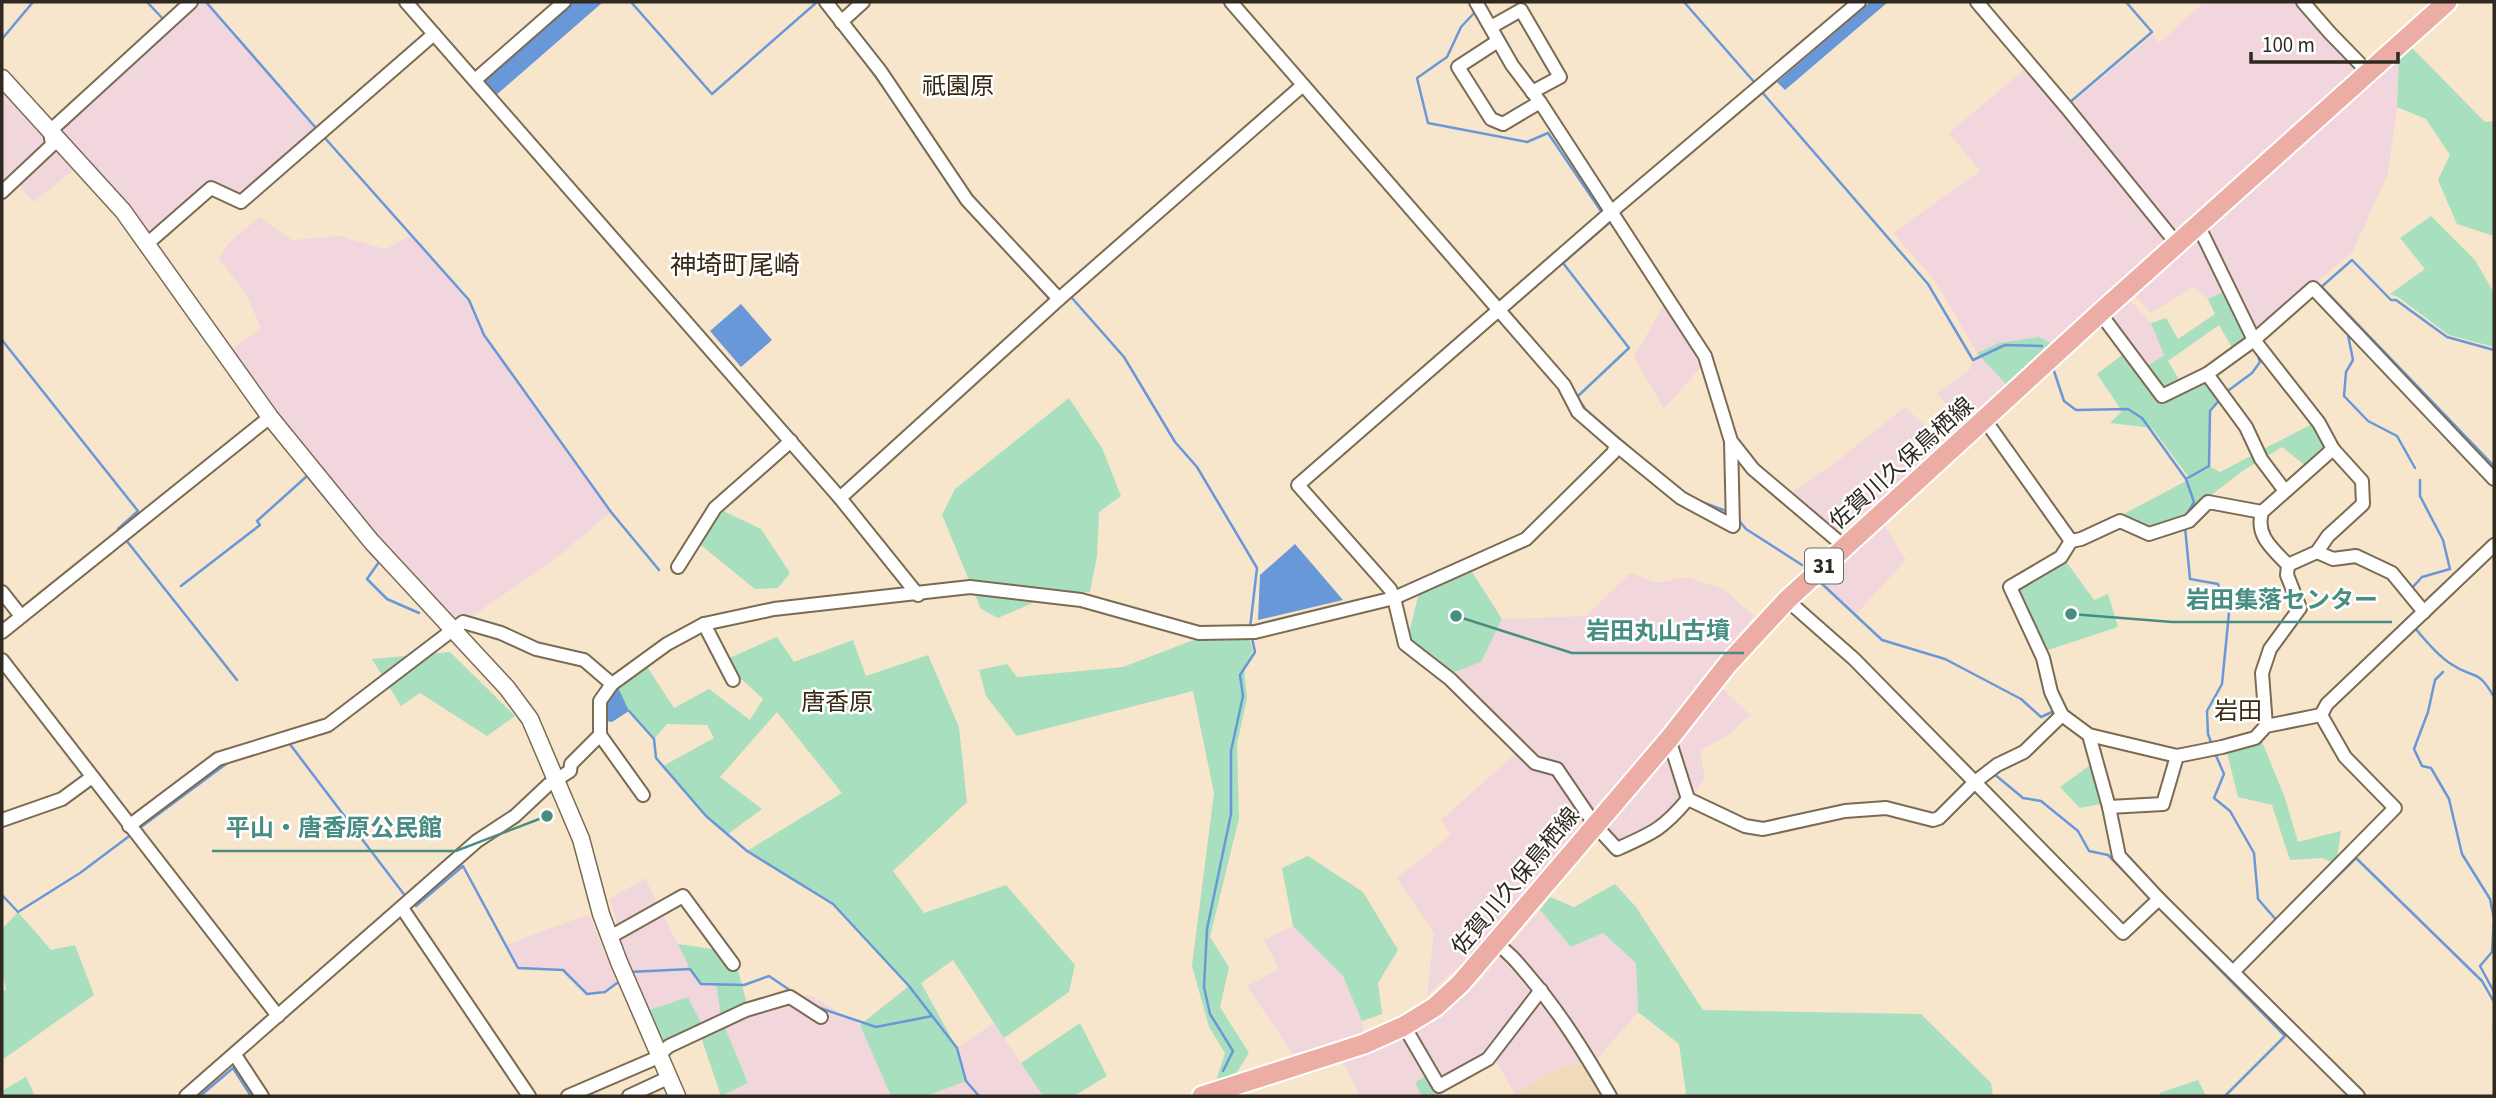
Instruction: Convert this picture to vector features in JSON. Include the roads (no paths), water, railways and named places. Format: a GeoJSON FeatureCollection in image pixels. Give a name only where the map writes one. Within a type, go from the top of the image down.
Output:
{"type":"FeatureCollection","features":[{"type":"Feature","properties":{"kind":"main road","name":"佐賀川久保鳥栖線"},"geometry":{"type":"LineString","coordinates":[[1202,1096],[1364,1044],[1404,1027],[1444,999],[1496,943],[1728,664],[1787,600],[2100,313],[2447,2]]}},
{"type":"Feature","properties":{"kind":"street"},"geometry":{"type":"LineString","coordinates":[[50,131],[191,2]]}},
{"type":"Feature","properties":{"kind":"street"},"geometry":{"type":"LineString","coordinates":[[405,2],[791,441],[918,595]]}},
{"type":"Feature","properties":{"kind":"street"},"geometry":{"type":"LineString","coordinates":[[475,80],[564,2]]}},
{"type":"Feature","properties":{"kind":"street"},"geometry":{"type":"LineString","coordinates":[[825,2],[881,72],[967,200],[1059,299]]}},
{"type":"Feature","properties":{"kind":"street"},"geometry":{"type":"LineString","coordinates":[[841,22],[863,2]]}},
{"type":"Feature","properties":{"kind":"street"},"geometry":{"type":"LineString","coordinates":[[1231,2],[1564,384],[1578,412],[1681,498],[1733,526],[1731,441],[1705,356],[1606,216],[1479,7]]}},
{"type":"Feature","properties":{"kind":"street"},"geometry":{"type":"LineString","coordinates":[[1688,799],[1661,827],[1617,849],[1595,825],[1557,769],[1535,762],[1450,678],[1405,644],[1390,589],[1298,485],[1606,216],[1859,2]]}},
{"type":"Feature","properties":{"kind":"street"},"geometry":{"type":"LineString","coordinates":[[1977,2],[2177,244]]}},
{"type":"Feature","properties":{"kind":"street"},"geometry":{"type":"LineString","coordinates":[[2303,2],[2369,73]]}},
{"type":"Feature","properties":{"kind":"street"},"geometry":{"type":"LineString","coordinates":[[1490,27],[1521,10],[1560,76],[1503,124],[1491,119],[1458,67],[1498,41]]}},
{"type":"Feature","properties":{"kind":"street"},"geometry":{"type":"LineString","coordinates":[[148,243],[211,188],[241,202],[434,34]]}},
{"type":"Feature","properties":{"kind":"street"},"geometry":{"type":"LineString","coordinates":[[2,78],[123,211],[270,417],[371,541],[508,688],[530,719],[581,839],[610,937],[677,1096]]}},
{"type":"Feature","properties":{"kind":"street"},"geometry":{"type":"LineString","coordinates":[[840,498],[1059,299],[1303,85]]}},
{"type":"Feature","properties":{"kind":"street"},"geometry":{"type":"LineString","coordinates":[[2,192],[52,145],[50,131]]}},
{"type":"Feature","properties":{"kind":"street"},"geometry":{"type":"LineString","coordinates":[[2198,225],[2258,337],[2319,423],[2333,449],[2362,481],[2363,504],[2328,536],[2317,552],[2288,565]]}},
{"type":"Feature","properties":{"kind":"street"},"geometry":{"type":"LineString","coordinates":[[2100,313],[2162,396],[2207,374],[2315,291],[2494,479]]}},
{"type":"Feature","properties":{"kind":"street"},"geometry":{"type":"LineString","coordinates":[[2207,374],[2246,427],[2262,458],[2285,491]]}},
{"type":"Feature","properties":{"kind":"street"},"geometry":{"type":"LineString","coordinates":[[2,632],[270,417]]}},
{"type":"Feature","properties":{"kind":"street"},"geometry":{"type":"LineString","coordinates":[[1985,420],[2071,541]]}},
{"type":"Feature","properties":{"kind":"street"},"geometry":{"type":"LineString","coordinates":[[677,567],[715,508],[791,441]]}},
{"type":"Feature","properties":{"kind":"street"},"geometry":{"type":"LineString","coordinates":[[1731,441],[1753,469],[1845,547]]}},
{"type":"Feature","properties":{"kind":"street"},"geometry":{"type":"LineString","coordinates":[[643,795],[600,735],[600,701],[612,684],[667,644],[704,624],[775,609],[918,595],[970,587],[1081,600],[1199,633],[1250,632],[1394,598],[1526,539],[1613,453],[1616,445]]}},
{"type":"Feature","properties":{"kind":"street"},"geometry":{"type":"LineString","coordinates":[[2266,726],[2262,673],[2270,649],[2300,608],[2287,575],[2288,565],[2263,539],[2259,522],[2262,512],[2333,449]]}},
{"type":"Feature","properties":{"kind":"street"},"geometry":{"type":"LineString","coordinates":[[2071,541],[2081,540],[2120,521],[2149,534],[2184,524],[2208,502],[2262,512]]}},
{"type":"Feature","properties":{"kind":"street"},"geometry":{"type":"LineString","coordinates":[[2071,541],[2061,557],[2010,587],[2043,658],[2059,718],[2089,735],[2177,756],[2255,738],[2266,726],[2321,715]]}},
{"type":"Feature","properties":{"kind":"street"},"geometry":{"type":"LineString","coordinates":[[2321,715],[2327,704],[2494,545]]}},
{"type":"Feature","properties":{"kind":"street"},"geometry":{"type":"LineString","coordinates":[[2317,552],[2333,559],[2356,555],[2392,573],[2424,612]]}},
{"type":"Feature","properties":{"kind":"street"},"geometry":{"type":"LineString","coordinates":[[2,592],[21,616]]}},
{"type":"Feature","properties":{"kind":"street"},"geometry":{"type":"LineString","coordinates":[[1787,600],[1854,659],[2123,933],[2155,903]]}},
{"type":"Feature","properties":{"kind":"street"},"geometry":{"type":"LineString","coordinates":[[129,826],[218,759],[328,725],[463,622],[501,632],[536,649],[584,660],[612,684]]}},
{"type":"Feature","properties":{"kind":"street"},"geometry":{"type":"LineString","coordinates":[[704,624],[733,680]]}},
{"type":"Feature","properties":{"kind":"street"},"geometry":{"type":"LineString","coordinates":[[2,660],[278,1016]]}},
{"type":"Feature","properties":{"kind":"street"},"geometry":{"type":"LineString","coordinates":[[2234,971],[2395,808],[2345,757],[2321,715]]}},
{"type":"Feature","properties":{"kind":"street"},"geometry":{"type":"LineString","coordinates":[[1669,738],[1688,799],[1745,826],[1763,829],[1845,811],[1886,808],[1933,820],[1940,818],[1975,782],[1997,765],[2024,752],[2059,718]]}},
{"type":"Feature","properties":{"kind":"street"},"geometry":{"type":"LineString","coordinates":[[186,1096],[477,841],[515,816],[548,785],[570,771],[571,764],[600,735]]}},
{"type":"Feature","properties":{"kind":"street"},"geometry":{"type":"LineString","coordinates":[[2089,735],[2119,856],[2155,903],[2234,971],[2358,1096]]}},
{"type":"Feature","properties":{"kind":"street"},"geometry":{"type":"LineString","coordinates":[[2109,807],[2163,804],[2177,756]]}},
{"type":"Feature","properties":{"kind":"street"},"geometry":{"type":"LineString","coordinates":[[2,820],[62,799],[92,777]]}},
{"type":"Feature","properties":{"kind":"street"},"geometry":{"type":"LineString","coordinates":[[610,937],[683,896],[733,964]]}},
{"type":"Feature","properties":{"kind":"street"},"geometry":{"type":"LineString","coordinates":[[402,908],[529,1096]]}},
{"type":"Feature","properties":{"kind":"street"},"geometry":{"type":"LineString","coordinates":[[1496,943],[1505,949],[1541,990],[1583,1049],[1610,1096]]}},
{"type":"Feature","properties":{"kind":"street"},"geometry":{"type":"LineString","coordinates":[[1404,1027],[1439,1086],[1488,1059],[1541,990]]}},
{"type":"Feature","properties":{"kind":"street"},"geometry":{"type":"LineString","coordinates":[[568,1096],[653,1059],[668,1046],[746,1010],[790,997],[821,1017]]}},
{"type":"Feature","properties":{"kind":"street"},"geometry":{"type":"LineString","coordinates":[[235,1055],[262,1096]]}},
{"type":"Feature","properties":{"kind":"street"},"geometry":{"type":"LineString","coordinates":[[629,1096],[670,1077]]}},
{"type":"Feature","properties":{"kind":"water"},"geometry":{"type":"Polygon","coordinates":[[[572,2],[603,2],[495,96],[482,81],[572,2]]]}},
{"type":"Feature","properties":{"kind":"water"},"geometry":{"type":"Polygon","coordinates":[[[1870,2],[1888,2],[1785,90],[1777,82],[1870,2]]]}},
{"type":"Feature","properties":{"kind":"water"},"geometry":{"type":"Polygon","coordinates":[[[741,304],[772,340],[741,367],[710,331],[741,304]]]}},
{"type":"Feature","properties":{"kind":"water"},"geometry":{"type":"Polygon","coordinates":[[[1295,544],[1343,600],[1258,620],[1260,575],[1295,544]]]}},
{"type":"Feature","properties":{"kind":"water"},"geometry":{"type":"Polygon","coordinates":[[[618,687],[629,711],[612,722],[606,721],[603,704],[618,687]]]}},
{"type":"Feature","properties":{"kind":"waterway"},"geometry":{"type":"LineString","coordinates":[[2,39],[33,2]]}},
{"type":"Feature","properties":{"kind":"waterway"},"geometry":{"type":"LineString","coordinates":[[147,2],[164,20]]}},
{"type":"Feature","properties":{"kind":"waterway"},"geometry":{"type":"LineString","coordinates":[[206,2],[316,128]]}},
{"type":"Feature","properties":{"kind":"waterway"},"geometry":{"type":"LineString","coordinates":[[631,2],[712,94],[817,2]]}},
{"type":"Feature","properties":{"kind":"waterway"},"geometry":{"type":"LineString","coordinates":[[1684,2],[1755,83]]}},
{"type":"Feature","properties":{"kind":"waterway"},"geometry":{"type":"LineString","coordinates":[[2069,103],[2152,32],[2126,2]]}},
{"type":"Feature","properties":{"kind":"waterway"},"geometry":{"type":"LineString","coordinates":[[1476,11],[1461,27],[1447,57],[1417,78],[1428,123],[1527,142],[1548,133],[1603,214]]}},
{"type":"Feature","properties":{"kind":"waterway"},"geometry":{"type":"LineString","coordinates":[[855,48],[894,102]]}},
{"type":"Feature","properties":{"kind":"waterway"},"geometry":{"type":"LineString","coordinates":[[1761,91],[1928,284],[1973,360],[2005,345],[2042,346]]}},
{"type":"Feature","properties":{"kind":"waterway"},"geometry":{"type":"LineString","coordinates":[[907,122],[960,201]]}},
{"type":"Feature","properties":{"kind":"waterway"},"geometry":{"type":"LineString","coordinates":[[324,137],[469,300],[484,335],[611,512],[659,570]]}},
{"type":"Feature","properties":{"kind":"waterway"},"geometry":{"type":"LineString","coordinates":[[1607,220],[1609,223],[1563,263],[1629,348],[1577,397],[1586,410],[1652,467]]}},
{"type":"Feature","properties":{"kind":"waterway"},"geometry":{"type":"LineString","coordinates":[[2319,289],[2352,260],[2391,300],[2396,300],[2447,337],[2494,350]]}},
{"type":"Feature","properties":{"kind":"waterway"},"geometry":{"type":"LineString","coordinates":[[1031,278],[1052,302]]}},
{"type":"Feature","properties":{"kind":"waterway"},"geometry":{"type":"LineString","coordinates":[[2322,287],[2494,466]]}},
{"type":"Feature","properties":{"kind":"waterway"},"geometry":{"type":"LineString","coordinates":[[2312,296],[2348,335],[2353,360],[2346,372],[2344,396],[2368,421],[2397,436],[2415,468]]}},
{"type":"Feature","properties":{"kind":"waterway"},"geometry":{"type":"LineString","coordinates":[[1072,298],[1124,357],[1175,442],[1197,467],[1257,568],[1250,628]]}},
{"type":"Feature","properties":{"kind":"waterway"},"geometry":{"type":"LineString","coordinates":[[2,340],[138,511],[118,529]]}},
{"type":"Feature","properties":{"kind":"waterway"},"geometry":{"type":"LineString","coordinates":[[2225,393],[2252,373],[2260,362],[2257,353]]}},
{"type":"Feature","properties":{"kind":"waterway"},"geometry":{"type":"LineString","coordinates":[[2054,371],[2064,401],[2076,410],[2128,409],[2142,418],[2186,479],[2194,502],[2187,514]]}},
{"type":"Feature","properties":{"kind":"waterway"},"geometry":{"type":"LineString","coordinates":[[2186,479],[2209,466],[2210,411],[2221,398]]}},
{"type":"Feature","properties":{"kind":"waterway"},"geometry":{"type":"LineString","coordinates":[[181,586],[260,525],[257,521],[307,476],[356,535]]}},
{"type":"Feature","properties":{"kind":"waterway"},"geometry":{"type":"LineString","coordinates":[[2411,589],[2422,577],[2450,569],[2443,540],[2420,496],[2420,480]]}},
{"type":"Feature","properties":{"kind":"waterway"},"geometry":{"type":"LineString","coordinates":[[1699,501],[1729,512]]}},
{"type":"Feature","properties":{"kind":"waterway"},"geometry":{"type":"LineString","coordinates":[[1737,518],[1746,529],[1802,565]]}},
{"type":"Feature","properties":{"kind":"waterway"},"geometry":{"type":"LineString","coordinates":[[2185,527],[2190,579],[2218,584],[2229,613],[2222,684],[2207,711],[2208,734],[2212,745]]}},
{"type":"Feature","properties":{"kind":"waterway"},"geometry":{"type":"LineString","coordinates":[[126,540],[237,680]]}},
{"type":"Feature","properties":{"kind":"waterway"},"geometry":{"type":"LineString","coordinates":[[367,549],[379,562],[367,579],[387,599],[419,613]]}},
{"type":"Feature","properties":{"kind":"waterway"},"geometry":{"type":"LineString","coordinates":[[1820,582],[1882,640],[1945,659],[2021,699],[2041,717],[2054,711]]}},
{"type":"Feature","properties":{"kind":"waterway"},"geometry":{"type":"LineString","coordinates":[[2428,616],[2434,611]]}},
{"type":"Feature","properties":{"kind":"waterway"},"geometry":{"type":"LineString","coordinates":[[2415,628],[2446,661],[2483,681],[2494,697]]}},
{"type":"Feature","properties":{"kind":"waterway"},"geometry":{"type":"LineString","coordinates":[[1223,1071],[1233,1051],[1210,1014],[1204,987],[1207,929],[1231,814],[1231,751],[1243,696],[1240,675],[1255,652],[1252,638]]}},
{"type":"Feature","properties":{"kind":"waterway"},"geometry":{"type":"LineString","coordinates":[[2443,672],[2435,680],[2428,712],[2414,749],[2422,766],[2431,768],[2449,799],[2462,854],[2490,899],[2494,919],[2492,952],[2480,966],[2494,992]]}},
{"type":"Feature","properties":{"kind":"waterway"},"geometry":{"type":"LineString","coordinates":[[629,711],[654,739],[656,758],[706,816],[747,851],[833,904],[909,986],[957,1048],[966,1081],[979,1096]]}},
{"type":"Feature","properties":{"kind":"waterway"},"geometry":{"type":"LineString","coordinates":[[287,743],[406,897]]}},
{"type":"Feature","properties":{"kind":"waterway"},"geometry":{"type":"LineString","coordinates":[[2214,751],[2224,774],[2214,798],[2230,811],[2254,853],[2258,899],[2278,922]]}},
{"type":"Feature","properties":{"kind":"waterway"},"geometry":{"type":"LineString","coordinates":[[137,830],[230,761]]}},
{"type":"Feature","properties":{"kind":"waterway"},"geometry":{"type":"LineString","coordinates":[[1993,773],[2023,798],[2041,801],[2078,831],[2089,851],[2108,855],[2140,887]]}},
{"type":"Feature","properties":{"kind":"waterway"},"geometry":{"type":"LineString","coordinates":[[2,895],[18,912],[80,873],[132,834]]}},
{"type":"Feature","properties":{"kind":"waterway"},"geometry":{"type":"LineString","coordinates":[[2297,916],[2356,858],[2482,981],[2494,1002]]}},
{"type":"Feature","properties":{"kind":"waterway"},"geometry":{"type":"LineString","coordinates":[[416,906],[463,866],[518,968],[563,970],[587,994],[605,992],[617,983]]}},
{"type":"Feature","properties":{"kind":"waterway"},"geometry":{"type":"LineString","coordinates":[[2178,927],[2285,1036],[2225,1096]]}},
{"type":"Feature","properties":{"kind":"waterway"},"geometry":{"type":"LineString","coordinates":[[630,972],[690,969],[701,984],[744,985],[769,976],[794,993]]}},
{"type":"Feature","properties":{"kind":"waterway"},"geometry":{"type":"LineString","coordinates":[[817,1007],[876,1027],[932,1016]]}},
{"type":"Feature","properties":{"kind":"waterway"},"geometry":{"type":"LineString","coordinates":[[2494,1026],[2494,1036]]}},
{"type":"Feature","properties":{"kind":"waterway"},"geometry":{"type":"LineString","coordinates":[[200,1096],[233,1068],[251,1096]]}},
{"type":"Feature","properties":{"kind":"place","name":"岩田集落センター"},"geometry":{"type":"Point","coordinates":[2071,614]}},
{"type":"Feature","properties":{"kind":"place","name":"岩田丸山古墳"},"geometry":{"type":"Point","coordinates":[1456,616]}},
{"type":"Feature","properties":{"kind":"place","name":"平山・唐香原公民館"},"geometry":{"type":"Point","coordinates":[547,816]}},
{"type":"Feature","properties":{"kind":"district","name":"祇園原"},"geometry":{"type":"Point","coordinates":[958,86]}},
{"type":"Feature","properties":{"kind":"district","name":"神埼町尾崎"},"geometry":{"type":"Point","coordinates":[735,265]}},
{"type":"Feature","properties":{"kind":"district","name":"唐香原"},"geometry":{"type":"Point","coordinates":[837,702]}},
{"type":"Feature","properties":{"kind":"district","name":"岩田"},"geometry":{"type":"Point","coordinates":[2238,711]}}]}
